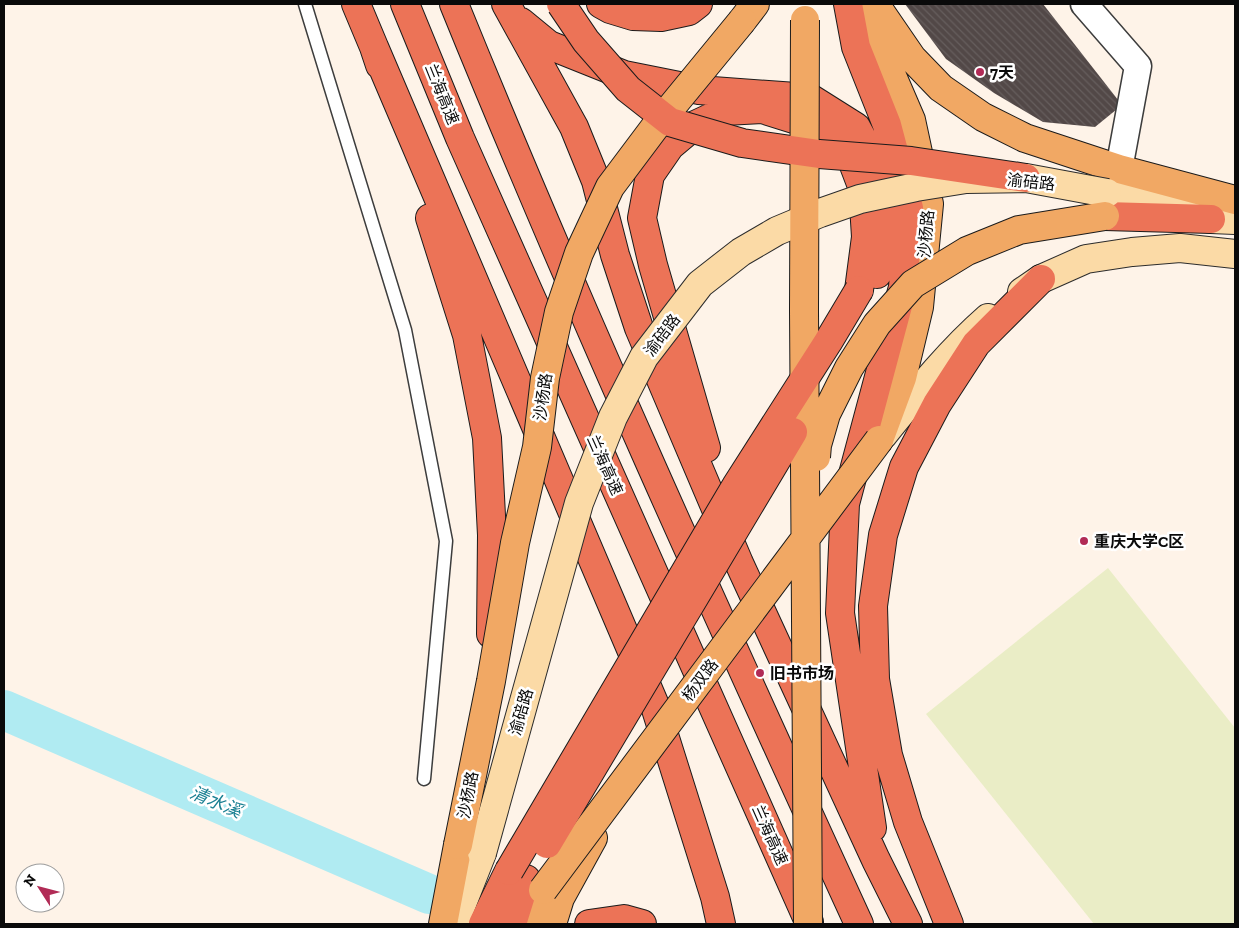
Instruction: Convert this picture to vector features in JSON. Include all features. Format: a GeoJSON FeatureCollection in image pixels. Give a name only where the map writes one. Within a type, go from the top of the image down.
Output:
{"type":"FeatureCollection","features":[{"type":"Feature","properties":{"kind":"highway"},"geometry":{"type":"LineString","coordinates":[[356,4],[654,703],[722,924]]}},
{"type":"Feature","properties":{"kind":"highway","name":"兰海高速"},"geometry":{"type":"LineString","coordinates":[[405,4],[472,166],[809,924]]}},
{"type":"Feature","properties":{"kind":"highway"},"geometry":{"type":"LineString","coordinates":[[454,4],[504,126],[644,451],[859,924]]}},
{"type":"Feature","properties":{"kind":"highway"},"geometry":{"type":"LineString","coordinates":[[561,4],[586,41],[628,89],[670,122],[742,143],[819,154],[911,161],[1026,178]]}},
{"type":"Feature","properties":{"kind":"highway"},"geometry":{"type":"LineString","coordinates":[[601,4],[610,9],[633,16],[661,17],[689,10],[698,4]]}},
{"type":"Feature","properties":{"kind":"highway"},"geometry":{"type":"LineString","coordinates":[[848,4],[856,47],[887,125],[909,208],[903,287],[845,504],[844,514],[840,613],[876,860]]}},
{"type":"Feature","properties":{"kind":"highway"},"geometry":{"type":"LineString","coordinates":[[508,8],[574,128],[596,181],[615,255],[639,328],[739,563],[876,860],[908,924]]}},
{"type":"Feature","properties":{"kind":"highway"},"geometry":{"type":"LineString","coordinates":[[508,8],[549,45],[624,75],[699,90],[810,98],[856,127],[883,178],[887,231],[866,294],[526,880],[512,924]]}},
{"type":"Feature","properties":{"kind":"highway"},"geometry":{"type":"LineString","coordinates":[[374,47],[467,335],[487,438],[492,535],[491,681]]}},
{"type":"Feature","properties":{"kind":"highway"},"geometry":{"type":"LineString","coordinates":[[739,563],[642,218],[650,175],[670,146],[695,125],[725,111],[762,109],[819,127],[847,146],[864,189],[866,294]]}},
{"type":"Feature","properties":{"kind":"highway"},"geometry":{"type":"LineString","coordinates":[[1106,204],[1223,220]]}},
{"type":"Feature","properties":{"kind":"highway"},"geometry":{"type":"LineString","coordinates":[[950,924],[908,822],[888,755],[875,679],[874,597],[883,535],[904,467],[937,404],[976,344],[1041,279]]}},
{"type":"Feature","properties":{"kind":"highway"},"geometry":{"type":"LineString","coordinates":[[483,924],[526,880]]}},
{"type":"Feature","properties":{"kind":"highway"},"geometry":{"type":"LineString","coordinates":[[590,924],[624,919],[642,924]]}},
{"type":"Feature","properties":{"kind":"main road","name":"沙杨路"},"geometry":{"type":"LineString","coordinates":[[861,4],[911,120],[929,204],[919,307],[902,378],[879,440]]}},
{"type":"Feature","properties":{"kind":"main road"},"geometry":{"type":"LineString","coordinates":[[875,4],[912,58],[941,88],[984,117],[1025,138],[1119,169],[1235,200]]}},
{"type":"Feature","properties":{"kind":"main road"},"geometry":{"type":"LineString","coordinates":[[804,12],[804,311],[809,924]]}},
{"type":"Feature","properties":{"kind":"main road","name":"沙杨路"},"geometry":{"type":"LineString","coordinates":[[443,924],[470,849],[491,681],[515,544],[537,447],[545,378],[559,312],[579,253],[610,187],[655,126],[748,13]]}},
{"type":"Feature","properties":{"kind":"main road","name":"渝碚路"},"geometry":{"type":"LineString","coordinates":[[454,924],[470,849],[583,494],[613,417],[644,357],[700,284],[741,252],[777,231],[820,213],[860,200],[916,187],[966,179],[1026,178],[1106,204]]}},
{"type":"Feature","properties":{"kind":"main road"},"geometry":{"type":"LineString","coordinates":[[807,561],[817,445],[826,414],[850,368],[877,324],[913,284],[967,251],[1019,230],[1106,204]]}},
{"type":"Feature","properties":{"kind":"main road"},"geometry":{"type":"LineString","coordinates":[[879,440],[934,372],[966,337],[996,310],[1041,279],[1086,259],[1132,252],[1180,248],[1235,254]]}},
{"type":"Feature","properties":{"kind":"main road","name":"杨双路"},"geometry":{"type":"LineString","coordinates":[[528,924],[526,880],[618,791],[879,440]]}},
{"type":"Feature","properties":{"kind":"main road"},"geometry":{"type":"LineString","coordinates":[[552,924],[560,898],[618,791]]}},
{"type":"Feature","properties":{"kind":"street"},"geometry":{"type":"LineString","coordinates":[[1084,4],[1138,66],[1119,169]]}},
{"type":"Feature","properties":{"kind":"lane"},"geometry":{"type":"LineString","coordinates":[[305,4],[405,330],[446,541],[424,779]]}},
{"type":"Feature","properties":{"kind":"green space"},"geometry":{"type":"Polygon","coordinates":[[[1108,568],[1235,728],[1235,924],[1094,924],[926,714],[1108,568]]]}},
{"type":"Feature","properties":{"kind":"building"},"geometry":{"type":"Polygon","coordinates":[[[905,4],[1043,4],[1122,105],[1095,127],[1043,122],[994,93],[946,59],[905,4]]]}},
{"type":"Feature","properties":{"kind":"waterway","name":"清水溪"},"geometry":{"type":"LineString","coordinates":[[4,710],[429,894]]}},
{"type":"Feature","properties":{"kind":"place","name":"7天"},"geometry":{"type":"Point","coordinates":[980,72]}},
{"type":"Feature","properties":{"kind":"place","name":"重庆大学C区"},"geometry":{"type":"Point","coordinates":[1084,541]}},
{"type":"Feature","properties":{"kind":"place","name":"旧书市场"},"geometry":{"type":"Point","coordinates":[760,673]}}]}
